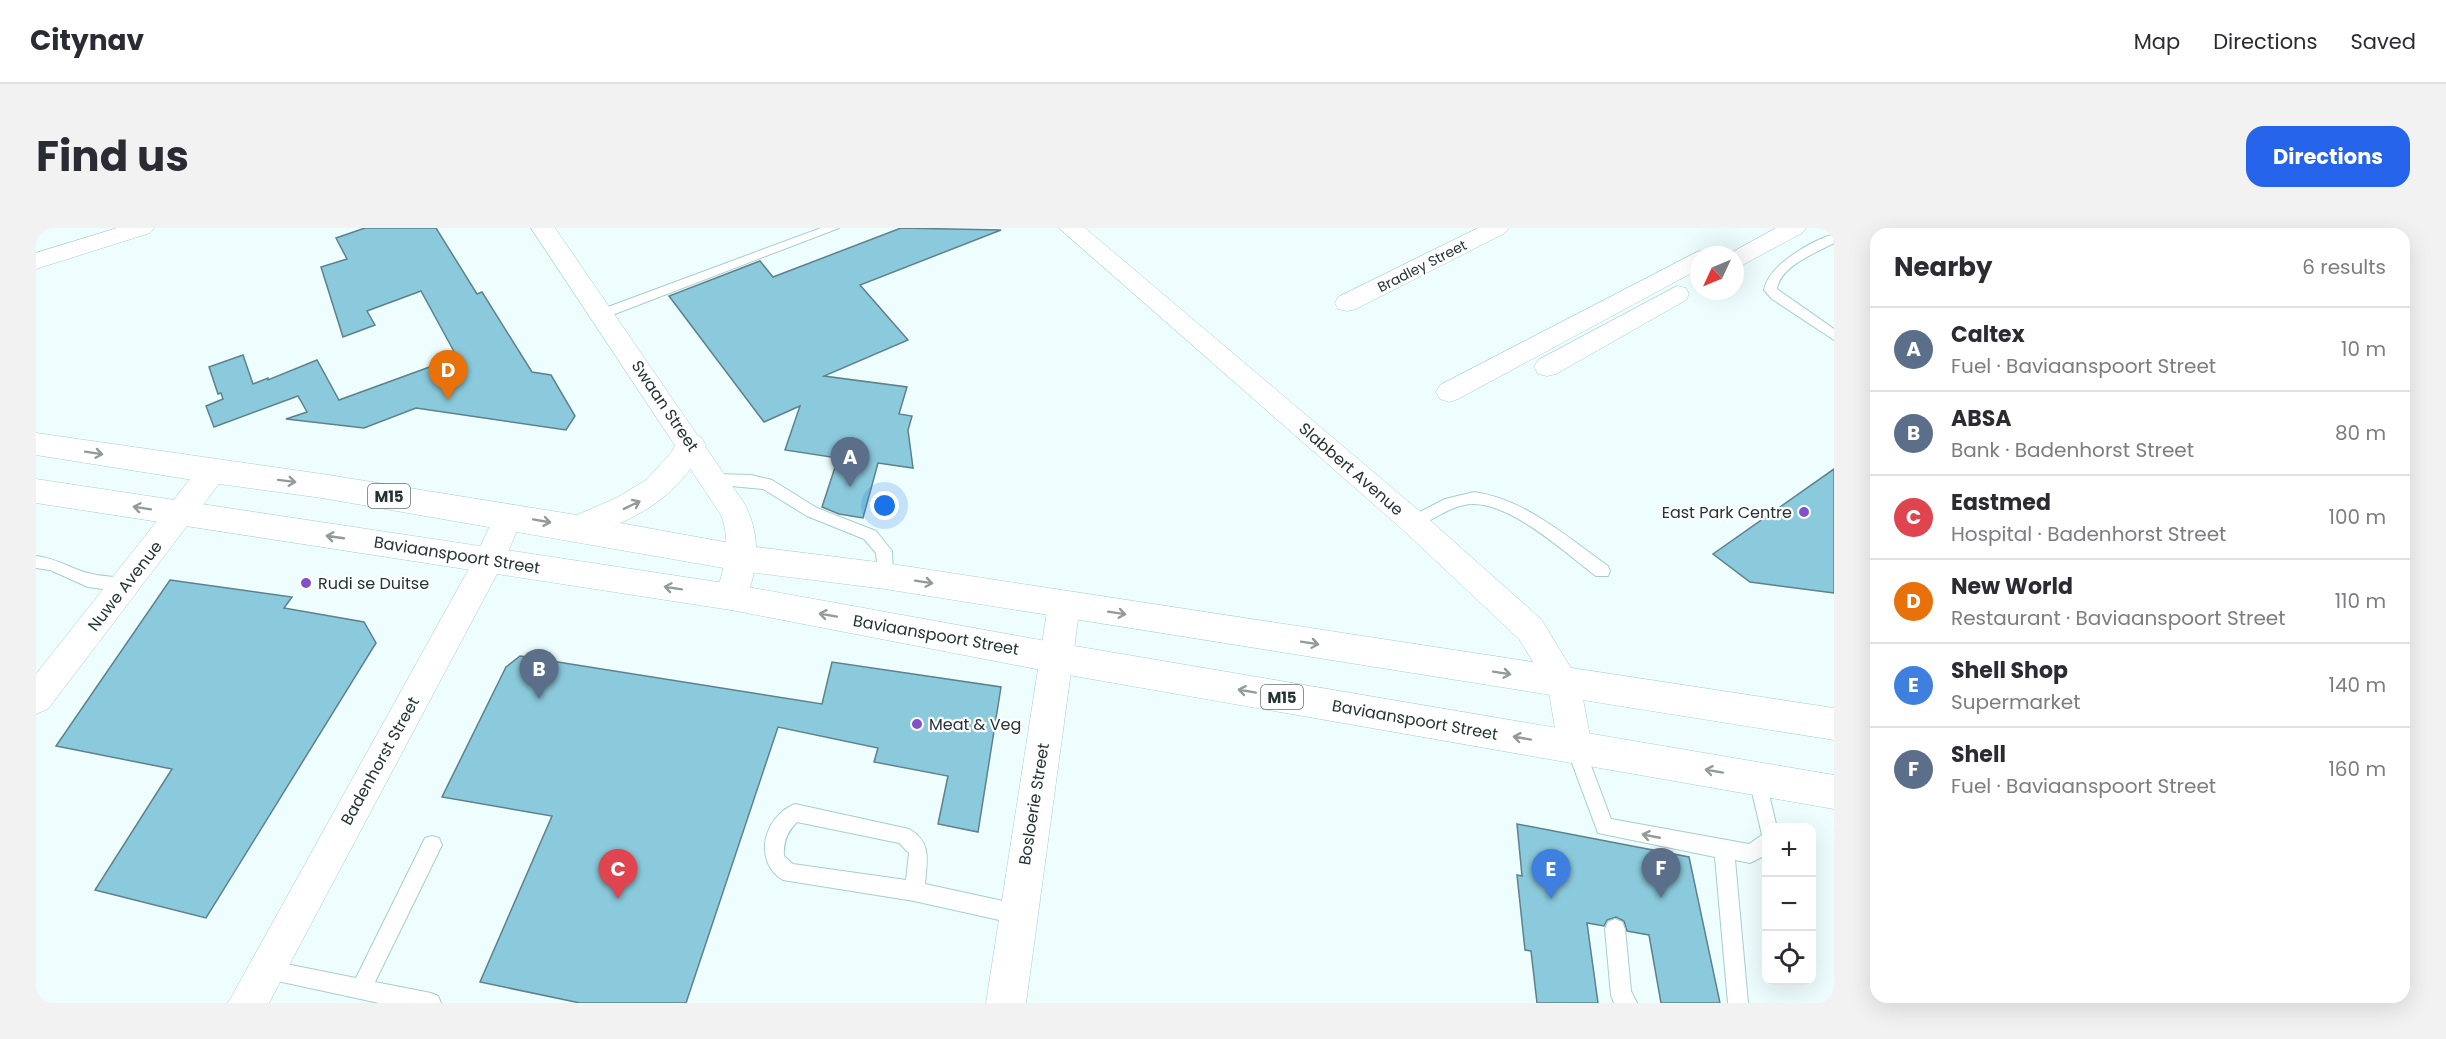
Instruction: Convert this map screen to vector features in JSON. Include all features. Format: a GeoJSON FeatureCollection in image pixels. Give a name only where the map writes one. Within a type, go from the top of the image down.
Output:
{"type":"FeatureCollection","features":[{"type":"Feature","properties":{"kind":"main road","name":"M15"},"geometry":{"type":"LineString","coordinates":[[36,444],[508,516],[741,558],[885,576],[1564,683],[1834,723]]}},
{"type":"Feature","properties":{"kind":"main road"},"geometry":{"type":"LineString","coordinates":[[578,528],[647,497],[672,475],[691,445]]}},
{"type":"Feature","properties":{"kind":"main road","name":"Baviaanspoort Street"},"geometry":{"type":"LineString","coordinates":[[36,491],[731,597],[1057,658],[1834,792]]}},
{"type":"Feature","properties":{"kind":"street"},"geometry":{"type":"LineString","coordinates":[[36,261],[142,228]]}},
{"type":"Feature","properties":{"kind":"street","name":"Swaan Street"},"geometry":{"type":"LineString","coordinates":[[543,228],[715,480],[742,530],[741,558],[731,597]]}},
{"type":"Feature","properties":{"kind":"street","name":"Slabbert Avenue"},"geometry":{"type":"LineString","coordinates":[[1071,228],[1413,522],[1530,629],[1564,683],[1575,747]]}},
{"type":"Feature","properties":{"kind":"street","name":"Bradley Street"},"geometry":{"type":"LineString","coordinates":[[1347,303],[1497,228]]}},
{"type":"Feature","properties":{"kind":"street"},"geometry":{"type":"LineString","coordinates":[[1723,246],[1756,228]]}},
{"type":"Feature","properties":{"kind":"street"},"geometry":{"type":"LineString","coordinates":[[1744,256],[1794,228]]}},
{"type":"Feature","properties":{"kind":"street"},"geometry":{"type":"LineString","coordinates":[[1449,392],[1690,263]]}},
{"type":"Feature","properties":{"kind":"street"},"geometry":{"type":"LineString","coordinates":[[1547,368],[1690,287]]}},
{"type":"Feature","properties":{"kind":"street","name":"Nuwe Avenue"},"geometry":{"type":"LineString","coordinates":[[36,699],[212,472]]}},
{"type":"Feature","properties":{"kind":"street","name":"Badenhorst Street"},"geometry":{"type":"LineString","coordinates":[[248,1003],[490,559],[508,516]]}},
{"type":"Feature","properties":{"kind":"street","name":"Bosloerie Street"},"geometry":{"type":"LineString","coordinates":[[1006,1003],[1017,914],[1064,604]]}},
{"type":"Feature","properties":{"kind":"lane"},"geometry":{"type":"LineString","coordinates":[[602,314],[833,228]]}},
{"type":"Feature","properties":{"kind":"lane"},"geometry":{"type":"LineString","coordinates":[[1834,238],[1784,268],[1772,277],[1769,284],[1770,290],[1777,296],[1834,335]]}},
{"type":"Feature","properties":{"kind":"lane"},"geometry":{"type":"LineString","coordinates":[[715,480],[767,484],[794,503],[870,535],[884,551],[885,576]]}},
{"type":"Feature","properties":{"kind":"lane"},"geometry":{"type":"LineString","coordinates":[[1413,522],[1470,498],[1486,498],[1520,514],[1602,571]]}},
{"type":"Feature","properties":{"kind":"lane"},"geometry":{"type":"LineString","coordinates":[[36,562],[52,564],[88,580],[125,585]]}},
{"type":"Feature","properties":{"kind":"lane"},"geometry":{"type":"LineString","coordinates":[[1575,747],[1606,834],[1750,854],[1762,848]]}},
{"type":"Feature","properties":{"kind":"lane"},"geometry":{"type":"LineString","coordinates":[[1758,779],[1767,823]]}},
{"type":"Feature","properties":{"kind":"lane"},"geometry":{"type":"LineString","coordinates":[[914,891],[919,851],[911,840],[902,835],[795,813],[787,816],[781,825],[774,855],[779,866],[790,873],[914,891],[1017,914]]}},
{"type":"Feature","properties":{"kind":"lane"},"geometry":{"type":"LineString","coordinates":[[361,989],[432,845]]}},
{"type":"Feature","properties":{"kind":"lane"},"geometry":{"type":"LineString","coordinates":[[1724,850],[1738,1003]]}},
{"type":"Feature","properties":{"kind":"lane"},"geometry":{"type":"LineString","coordinates":[[1615,929],[1621,995],[1627,1003]]}},
{"type":"Feature","properties":{"kind":"lane"},"geometry":{"type":"LineString","coordinates":[[266,970],[361,989],[407,1001],[431,1003]]}},
{"type":"Feature","properties":{"kind":"building"},"geometry":{"type":"Polygon","coordinates":[[[365,228],[436,228],[477,294],[482,292],[532,372],[551,375],[575,416],[566,430],[416,408],[364,428],[286,419],[307,412],[298,396],[214,427],[206,406],[223,399],[221,393],[218,394],[209,367],[243,355],[253,384],[317,360],[339,400],[457,357],[421,291],[367,311],[375,325],[343,337],[321,267],[347,259],[336,238],[365,228]]]}},
{"type":"Feature","properties":{"kind":"building"},"geometry":{"type":"Polygon","coordinates":[[[901,228],[1001,230],[860,285],[908,340],[824,376],[907,387],[899,414],[912,416],[908,430],[913,468],[878,463],[863,518],[839,514],[822,507],[838,458],[785,450],[800,406],[764,422],[669,296],[760,261],[773,277],[901,228]]]}},
{"type":"Feature","properties":{"kind":"building","name":"East Park Centre"},"geometry":{"type":"Polygon","coordinates":[[[1834,469],[1834,593],[1750,582],[1713,554],[1834,469]]]}},
{"type":"Feature","properties":{"kind":"building"},"geometry":{"type":"Polygon","coordinates":[[[170,580],[292,597],[284,608],[364,622],[376,643],[206,918],[95,890],[172,769],[56,746],[170,580]]]}},
{"type":"Feature","properties":{"kind":"building"},"geometry":{"type":"Polygon","coordinates":[[[520,656],[822,704],[832,662],[1001,687],[978,832],[938,824],[948,776],[874,762],[878,748],[778,727],[686,1003],[580,1003],[480,982],[552,816],[442,797],[506,667],[520,656]]]}},
{"type":"Feature","properties":{"kind":"building"},"geometry":{"type":"Polygon","coordinates":[[[1517,824],[1689,857],[1720,1003],[1661,1003],[1649,935],[1627,931],[1624,921],[1616,917],[1607,920],[1604,926],[1587,923],[1598,1003],[1537,1003],[1531,951],[1525,950],[1517,875],[1522,876],[1517,824]]]}},
{"type":"Feature","properties":{"kind":"place","name":"New World"},"geometry":{"type":"Point","coordinates":[448,400]}},
{"type":"Feature","properties":{"kind":"place","name":"Caltex"},"geometry":{"type":"Point","coordinates":[850,487]}},
{"type":"Feature","properties":{"kind":"place","name":"East Park Centre"},"geometry":{"type":"Point","coordinates":[1804,512]}},
{"type":"Feature","properties":{"kind":"place","name":"Rudi se Duitse"},"geometry":{"type":"Point","coordinates":[306,583]}},
{"type":"Feature","properties":{"kind":"place","name":"ABSA"},"geometry":{"type":"Point","coordinates":[539,699]}},
{"type":"Feature","properties":{"kind":"place","name":"Meat & Veg"},"geometry":{"type":"Point","coordinates":[917,724]}},
{"type":"Feature","properties":{"kind":"place","name":"Shell"},"geometry":{"type":"Point","coordinates":[1661,898]}},
{"type":"Feature","properties":{"kind":"place","name":"Eastmed"},"geometry":{"type":"Point","coordinates":[618,899]}},
{"type":"Feature","properties":{"kind":"place","name":"Shell Shop"},"geometry":{"type":"Point","coordinates":[1551,899]}}]}
